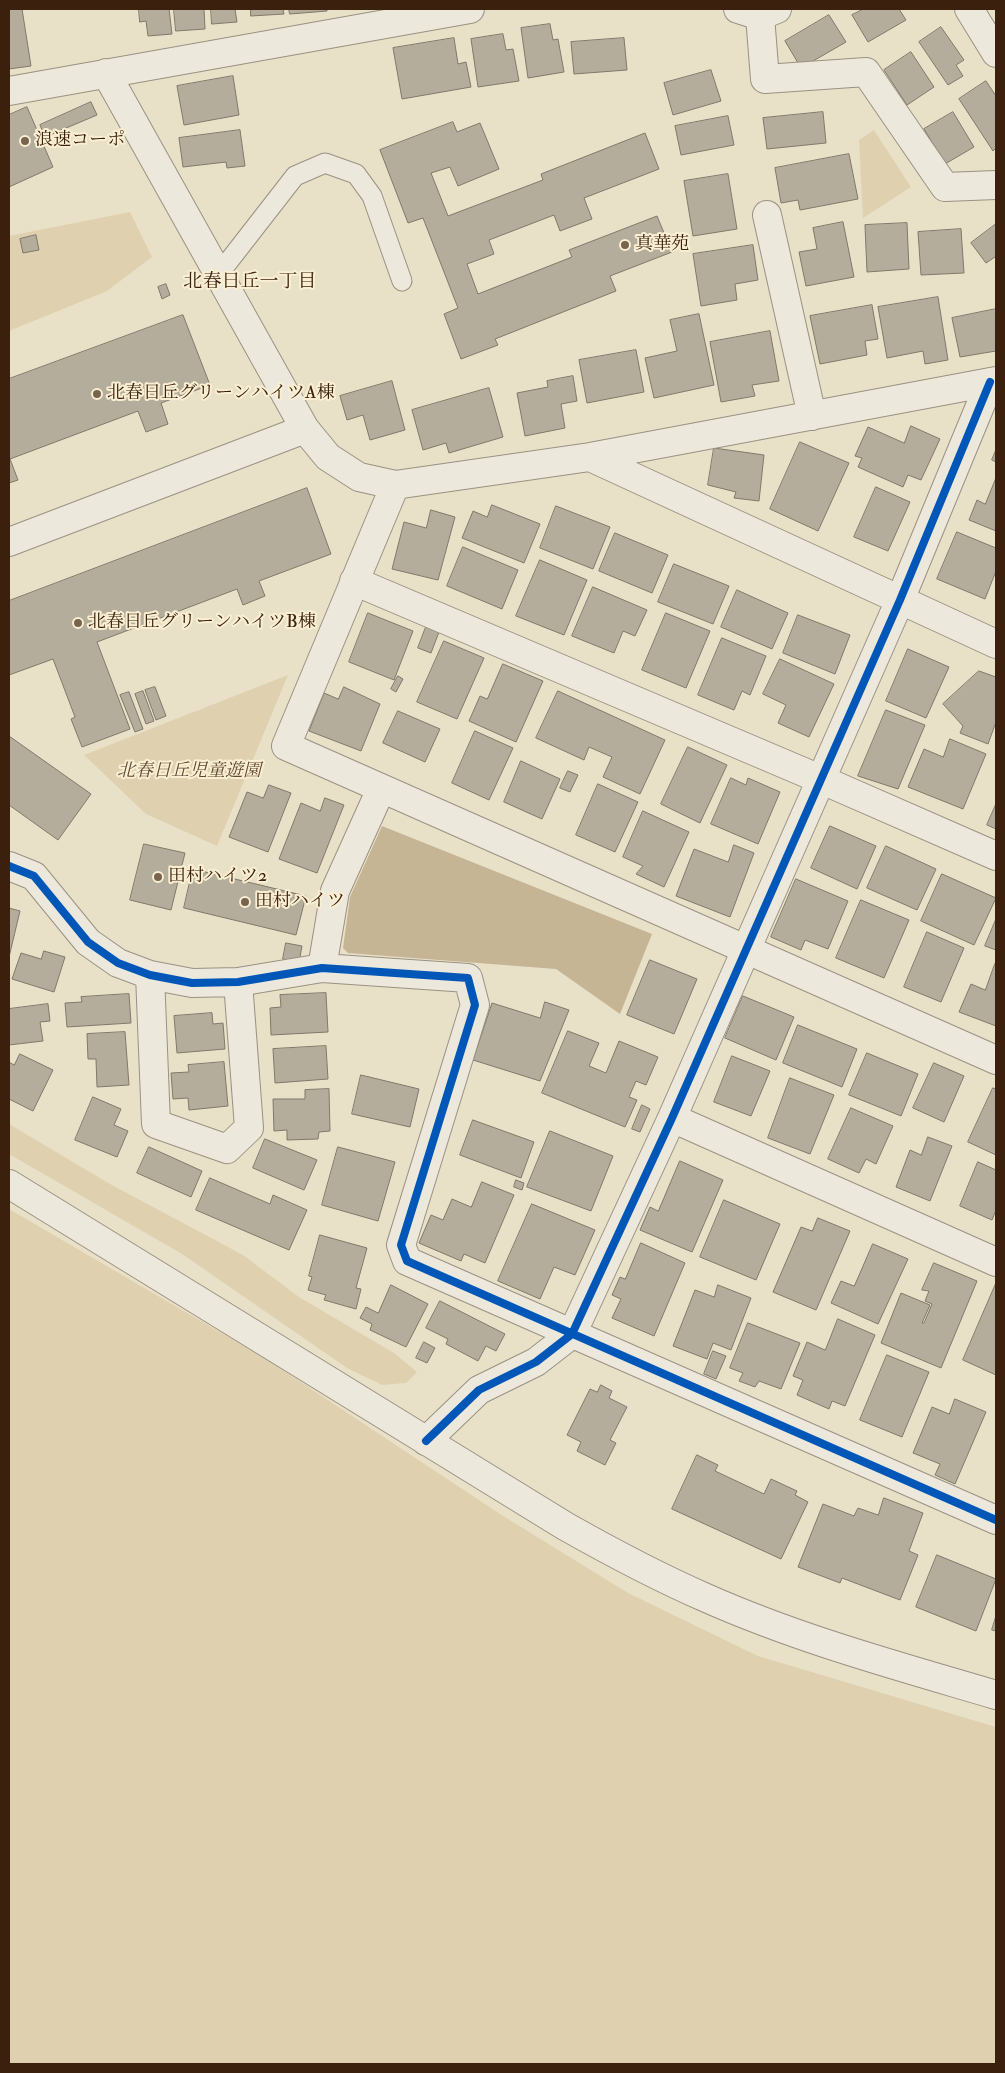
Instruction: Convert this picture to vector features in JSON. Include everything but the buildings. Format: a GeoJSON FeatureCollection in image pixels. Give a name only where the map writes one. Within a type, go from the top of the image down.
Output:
{"type":"FeatureCollection","features":[{"type":"Feature","properties":{"kind":"street"},"geometry":{"type":"LineString","coordinates":[[9,90],[470,9]]}},
{"type":"Feature","properties":{"kind":"street"},"geometry":{"type":"LineString","coordinates":[[969,9],[996,53]]}},
{"type":"Feature","properties":{"kind":"street"},"geometry":{"type":"LineString","coordinates":[[758,11],[765,78],[866,72],[945,187],[996,185]]}},
{"type":"Feature","properties":{"kind":"street"},"geometry":{"type":"LineString","coordinates":[[106,73],[305,429],[328,457],[359,477],[394,485],[590,457],[993,382]]}},
{"type":"Feature","properties":{"kind":"street"},"geometry":{"type":"LineString","coordinates":[[767,215],[812,416]]}},
{"type":"Feature","properties":{"kind":"street"},"geometry":{"type":"LineString","coordinates":[[426,1441],[479,1390],[536,1362],[572,1334],[672,1118],[900,600],[993,382]]}},
{"type":"Feature","properties":{"kind":"street"},"geometry":{"type":"LineString","coordinates":[[9,542],[305,429]]}},
{"type":"Feature","properties":{"kind":"street"},"geometry":{"type":"LineString","coordinates":[[590,457],[996,644]]}},
{"type":"Feature","properties":{"kind":"street"},"geometry":{"type":"LineString","coordinates":[[394,485],[286,746],[996,1060]]}},
{"type":"Feature","properties":{"kind":"street"},"geometry":{"type":"LineString","coordinates":[[354,581],[996,856]]}},
{"type":"Feature","properties":{"kind":"street"},"geometry":{"type":"LineString","coordinates":[[322,968],[335,890],[381,789]]}},
{"type":"Feature","properties":{"kind":"street"},"geometry":{"type":"LineString","coordinates":[[9,866],[34,876],[88,942],[118,963],[150,975],[192,983],[238,982],[322,968],[468,978],[475,1005],[400,1245],[407,1261],[996,1520]]}},
{"type":"Feature","properties":{"kind":"street"},"geometry":{"type":"LineString","coordinates":[[150,975],[156,1124],[227,1149],[248,1128],[238,982]]}},
{"type":"Feature","properties":{"kind":"street"},"geometry":{"type":"LineString","coordinates":[[672,1118],[996,1262]]}},
{"type":"Feature","properties":{"kind":"street"},"geometry":{"type":"LineString","coordinates":[[9,1184],[565,1526],[636,1566],[706,1598],[870,1657],[996,1695]]}},
{"type":"Feature","properties":{"kind":"lane"},"geometry":{"type":"LineString","coordinates":[[218,275],[295,176],[325,163],[356,174],[372,196],[402,281]]}},
{"type":"Feature","properties":{"kind":"green space"},"geometry":{"type":"Polygon","coordinates":[[[874,130],[911,187],[863,218],[859,140],[874,130]]]}},
{"type":"Feature","properties":{"kind":"green space"},"geometry":{"type":"Polygon","coordinates":[[[130,212],[152,257],[107,291],[9,331],[9,236],[130,212]]]}},
{"type":"Feature","properties":{"kind":"green space","name":"北春日丘児童遊園"},"geometry":{"type":"Polygon","coordinates":[[[288,675],[217,846],[146,814],[84,755],[288,675]]]}},
{"type":"Feature","properties":{"kind":"green space"},"geometry":{"type":"Polygon","coordinates":[[[9,1124],[110,1184],[243,1255],[299,1297],[394,1353],[417,1372],[406,1383],[382,1385],[347,1368],[182,1254],[9,1154],[9,1124]]]}},
{"type":"Feature","properties":{"kind":"green space"},"geometry":{"type":"Polygon","coordinates":[[[9,1209],[266,1359],[500,1514],[628,1593],[758,1656],[996,1727],[996,2064],[9,2064],[9,1209]]]}},
{"type":"Feature","properties":{"kind":"shaded area"},"geometry":{"type":"Polygon","coordinates":[[[382,826],[652,934],[620,1014],[556,969],[348,953],[343,948],[350,897],[382,826]]]}},
{"type":"Feature","properties":{"kind":"cycle path"},"geometry":{"type":"LineString","coordinates":[[426,1441],[479,1390],[536,1362],[572,1334],[672,1118],[900,600],[990,382]]}},
{"type":"Feature","properties":{"kind":"cycle path"},"geometry":{"type":"LineString","coordinates":[[9,866],[34,876],[88,942],[118,963],[150,975],[192,983],[238,982],[322,968],[468,978],[475,1005],[401,1245],[407,1261],[996,1520]]}},
{"type":"Feature","properties":{"kind":"place","name":"浪速コーポ"},"geometry":{"type":"Point","coordinates":[25,141]}},
{"type":"Feature","properties":{"kind":"place","name":"真華苑"},"geometry":{"type":"Point","coordinates":[625,245]}},
{"type":"Feature","properties":{"kind":"place","name":"北春日丘グリーンハイツA棟"},"geometry":{"type":"Point","coordinates":[97,394]}},
{"type":"Feature","properties":{"kind":"place","name":"北春日丘グリーンハイツB棟"},"geometry":{"type":"Point","coordinates":[78,623]}},
{"type":"Feature","properties":{"kind":"place","name":"田村ハイツ2"},"geometry":{"type":"Point","coordinates":[158,877]}},
{"type":"Feature","properties":{"kind":"place","name":"田村ハイツ"},"geometry":{"type":"Point","coordinates":[245,902]}},
{"type":"Feature","properties":{"kind":"district","name":"北春日丘一丁目"},"geometry":{"type":"Point","coordinates":[250,283]}}]}
